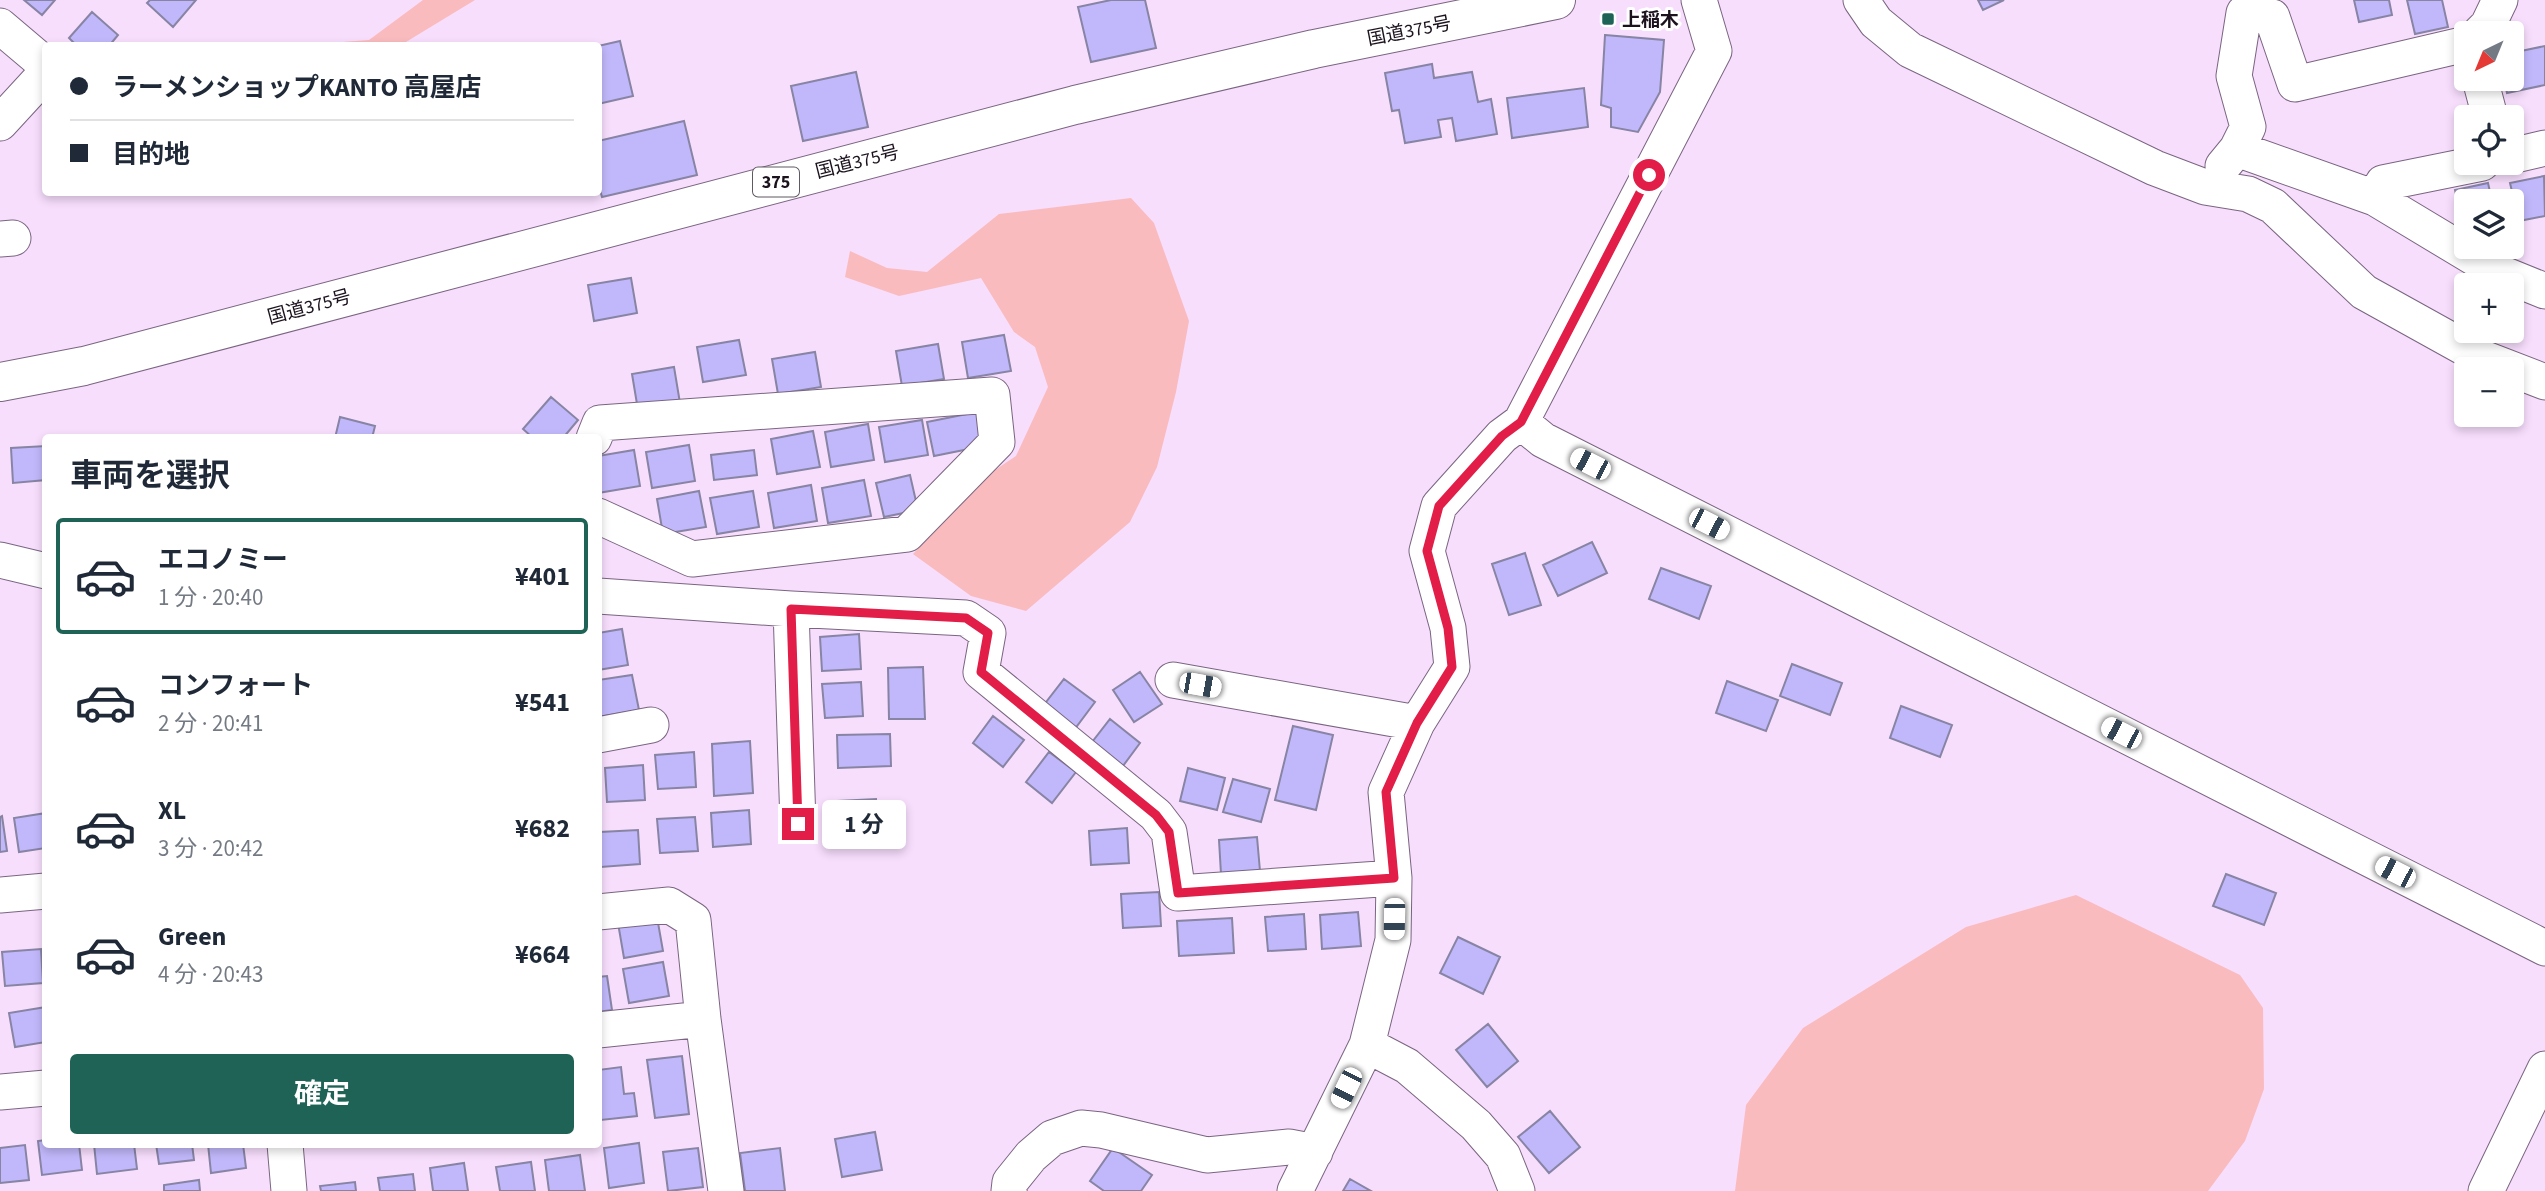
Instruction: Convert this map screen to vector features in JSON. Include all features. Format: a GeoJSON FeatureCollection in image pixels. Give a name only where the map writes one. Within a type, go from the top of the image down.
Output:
{"type":"FeatureCollection","features":[{"type":"Feature","properties":{"kind":"highway","name":"国道375号"},"geometry":{"type":"LineString","coordinates":[[0,382],[84,366],[1075,105],[1314,49],[1556,0]]}},
{"type":"Feature","properties":{"kind":"street"},"geometry":{"type":"LineString","coordinates":[[1295,1191],[1367,1045],[1393,940],[1394,878],[1386,792],[1417,723],[1452,667],[1448,628],[1427,551],[1439,506],[1502,436],[1521,422],[1713,51],[1699,0]]}},
{"type":"Feature","properties":{"kind":"street"},"geometry":{"type":"LineString","coordinates":[[1861,0],[1876,22],[1910,50],[2155,168],[2205,187],[2248,194],[2273,206],[2364,292],[2483,358],[2545,382]]}},
{"type":"Feature","properties":{"kind":"street"},"geometry":{"type":"LineString","coordinates":[[2490,21],[2500,0]]}},
{"type":"Feature","properties":{"kind":"street"},"geometry":{"type":"LineString","coordinates":[[2205,187],[2237,149],[2248,127],[2234,76],[2244,13],[2272,17],[2295,84],[2454,47]]}},
{"type":"Feature","properties":{"kind":"street"},"geometry":{"type":"LineString","coordinates":[[0,26],[42,62]]}},
{"type":"Feature","properties":{"kind":"street"},"geometry":{"type":"LineString","coordinates":[[0,123],[42,77]]}},
{"type":"Feature","properties":{"kind":"street"},"geometry":{"type":"LineString","coordinates":[[2524,153],[2545,148]]}},
{"type":"Feature","properties":{"kind":"street"},"geometry":{"type":"LineString","coordinates":[[2237,149],[2375,198],[2498,272],[2545,291]]}},
{"type":"Feature","properties":{"kind":"street"},"geometry":{"type":"LineString","coordinates":[[2375,198],[2383,183],[2454,169]]}},
{"type":"Feature","properties":{"kind":"street"},"geometry":{"type":"LineString","coordinates":[[596,434],[600,423],[992,395],[997,442],[907,534],[692,559],[602,518]]}},
{"type":"Feature","properties":{"kind":"street"},"geometry":{"type":"LineString","coordinates":[[1521,422],[1543,440],[2545,948]]}},
{"type":"Feature","properties":{"kind":"street"},"geometry":{"type":"LineString","coordinates":[[0,560],[42,570]]}},
{"type":"Feature","properties":{"kind":"street"},"geometry":{"type":"LineString","coordinates":[[602,596],[966,618],[988,633],[981,672],[1156,815],[1169,832],[1178,893],[1394,878]]}},
{"type":"Feature","properties":{"kind":"street"},"geometry":{"type":"LineString","coordinates":[[791,609],[798,824]]}},
{"type":"Feature","properties":{"kind":"street"},"geometry":{"type":"LineString","coordinates":[[1173,680],[1417,723]]}},
{"type":"Feature","properties":{"kind":"street"},"geometry":{"type":"LineString","coordinates":[[602,734],[651,726]]}},
{"type":"Feature","properties":{"kind":"street"},"geometry":{"type":"LineString","coordinates":[[0,895],[42,891]]}},
{"type":"Feature","properties":{"kind":"street"},"geometry":{"type":"LineString","coordinates":[[602,912],[669,905],[693,920],[726,1191]]}},
{"type":"Feature","properties":{"kind":"street"},"geometry":{"type":"LineString","coordinates":[[602,1030],[703,1019]]}},
{"type":"Feature","properties":{"kind":"street"},"geometry":{"type":"LineString","coordinates":[[1367,1045],[1407,1066],[1476,1125],[1503,1156],[1517,1191]]}},
{"type":"Feature","properties":{"kind":"street"},"geometry":{"type":"LineString","coordinates":[[2486,1191],[2545,1069]]}},
{"type":"Feature","properties":{"kind":"street"},"geometry":{"type":"LineString","coordinates":[[0,1092],[42,1088]]}},
{"type":"Feature","properties":{"kind":"street"},"geometry":{"type":"LineString","coordinates":[[1009,1191],[1010,1182],[1031,1156],[1052,1138],[1081,1128],[1101,1130],[1206,1155],[1289,1147],[1315,1153]]}},
{"type":"Feature","properties":{"kind":"street"},"geometry":{"type":"LineString","coordinates":[[285,1148],[289,1191]]}},
{"type":"Feature","properties":{"kind":"shaded area"},"geometry":{"type":"Polygon","coordinates":[[[423,0],[475,0],[406,42],[343,42],[369,40],[423,0]]]}},
{"type":"Feature","properties":{"kind":"shaded area"},"geometry":{"type":"Polygon","coordinates":[[[1131,198],[1154,223],[1189,321],[1176,392],[1157,467],[1130,522],[1026,611],[971,596],[913,554],[986,476],[1016,456],[1048,387],[1035,347],[1014,332],[981,278],[899,296],[845,277],[850,251],[887,268],[927,272],[999,214],[1131,198]]]}},
{"type":"Feature","properties":{"kind":"shaded area"},"geometry":{"type":"Polygon","coordinates":[[[2076,895],[2240,975],[2263,1008],[2264,1089],[2245,1141],[2208,1191],[1735,1191],[1746,1105],[1803,1028],[1966,927],[2076,895]]]}},
{"type":"Feature","properties":{"kind":"building"},"geometry":{"type":"Polygon","coordinates":[[[24,0],[55,0],[42,15],[24,0]]]}},
{"type":"Feature","properties":{"kind":"building"},"geometry":{"type":"Polygon","coordinates":[[[150,0],[196,0],[173,27],[147,3],[150,0]]]}},
{"type":"Feature","properties":{"kind":"building"},"geometry":{"type":"Polygon","coordinates":[[[1111,0],[1145,0],[1156,48],[1091,62],[1078,7],[1111,0]]]}},
{"type":"Feature","properties":{"kind":"building"},"geometry":{"type":"Polygon","coordinates":[[[1978,0],[2004,0],[1983,10],[1978,0]]]}},
{"type":"Feature","properties":{"kind":"building"},"geometry":{"type":"Polygon","coordinates":[[[2354,0],[2389,0],[2392,15],[2359,22],[2354,0]]]}},
{"type":"Feature","properties":{"kind":"building"},"geometry":{"type":"Polygon","coordinates":[[[2407,0],[2442,0],[2448,27],[2415,34],[2407,0]]]}},
{"type":"Feature","properties":{"kind":"building"},"geometry":{"type":"Polygon","coordinates":[[[92,12],[118,35],[112,42],[73,42],[69,38],[92,12]]]}},
{"type":"Feature","properties":{"kind":"building"},"geometry":{"type":"Polygon","coordinates":[[[1605,35],[1664,40],[1660,92],[1638,132],[1611,127],[1611,108],[1601,105],[1605,35]]]}},
{"type":"Feature","properties":{"kind":"building"},"geometry":{"type":"Polygon","coordinates":[[[620,41],[633,96],[602,103],[602,45],[620,41]]]}},
{"type":"Feature","properties":{"kind":"building"},"geometry":{"type":"Polygon","coordinates":[[[2545,46],[2545,85],[2524,89],[2524,50],[2545,46]]]}},
{"type":"Feature","properties":{"kind":"building"},"geometry":{"type":"Polygon","coordinates":[[[1432,64],[1434,78],[1472,72],[1478,102],[1491,99],[1497,134],[1456,141],[1452,118],[1438,120],[1441,137],[1405,143],[1399,110],[1392,111],[1385,73],[1432,64]]]}},
{"type":"Feature","properties":{"kind":"building"},"geometry":{"type":"Polygon","coordinates":[[[856,72],[868,127],[803,141],[791,86],[856,72]]]}},
{"type":"Feature","properties":{"kind":"building"},"geometry":{"type":"Polygon","coordinates":[[[1584,88],[1588,127],[1512,138],[1507,98],[1584,88]]]}},
{"type":"Feature","properties":{"kind":"building"},"geometry":{"type":"Polygon","coordinates":[[[684,121],[697,175],[602,197],[602,140],[684,121]]]}},
{"type":"Feature","properties":{"kind":"building"},"geometry":{"type":"Polygon","coordinates":[[[2544,176],[2545,216],[2524,220],[2524,189],[2511,189],[2510,183],[2544,176]]]}},
{"type":"Feature","properties":{"kind":"building"},"geometry":{"type":"Polygon","coordinates":[[[2488,183],[2489,189],[2460,189],[2488,183]]]}},
{"type":"Feature","properties":{"kind":"building"},"geometry":{"type":"Polygon","coordinates":[[[631,278],[637,313],[594,321],[588,285],[631,278]]]}},
{"type":"Feature","properties":{"kind":"building"},"geometry":{"type":"Polygon","coordinates":[[[1004,335],[1011,371],[968,378],[962,342],[1004,335]]]}},
{"type":"Feature","properties":{"kind":"building"},"geometry":{"type":"Polygon","coordinates":[[[739,340],[746,375],[703,382],[697,347],[739,340]]]}},
{"type":"Feature","properties":{"kind":"building"},"geometry":{"type":"Polygon","coordinates":[[[938,344],[944,379],[902,386],[896,351],[938,344]]]}},
{"type":"Feature","properties":{"kind":"building"},"geometry":{"type":"Polygon","coordinates":[[[815,352],[821,387],[778,394],[772,359],[815,352]]]}},
{"type":"Feature","properties":{"kind":"building"},"geometry":{"type":"Polygon","coordinates":[[[674,367],[680,403],[638,410],[632,374],[674,367]]]}},
{"type":"Feature","properties":{"kind":"building"},"geometry":{"type":"Polygon","coordinates":[[[551,397],[578,420],[566,434],[529,434],[523,429],[551,397]]]}},
{"type":"Feature","properties":{"kind":"building"},"geometry":{"type":"Polygon","coordinates":[[[977,412],[984,446],[934,456],[927,422],[977,412]]]}},
{"type":"Feature","properties":{"kind":"building"},"geometry":{"type":"Polygon","coordinates":[[[340,417],[375,426],[373,434],[336,434],[340,417]]]}},
{"type":"Feature","properties":{"kind":"building"},"geometry":{"type":"Polygon","coordinates":[[[922,420],[928,455],[885,462],[879,427],[922,420]]]}},
{"type":"Feature","properties":{"kind":"building"},"geometry":{"type":"Polygon","coordinates":[[[868,424],[874,460],[831,467],[825,432],[868,424]]]}},
{"type":"Feature","properties":{"kind":"building"},"geometry":{"type":"Polygon","coordinates":[[[813,431],[820,467],[777,474],[771,439],[813,431]]]}},
{"type":"Feature","properties":{"kind":"building"},"geometry":{"type":"Polygon","coordinates":[[[689,445],[695,481],[652,488],[646,452],[689,445]]]}},
{"type":"Feature","properties":{"kind":"building"},"geometry":{"type":"Polygon","coordinates":[[[42,446],[42,480],[13,483],[11,448],[42,446]]]}},
{"type":"Feature","properties":{"kind":"building"},"geometry":{"type":"Polygon","coordinates":[[[634,450],[640,486],[602,492],[602,455],[634,450]]]}},
{"type":"Feature","properties":{"kind":"building"},"geometry":{"type":"Polygon","coordinates":[[[754,450],[757,475],[714,480],[711,455],[754,450]]]}},
{"type":"Feature","properties":{"kind":"building"},"geometry":{"type":"Polygon","coordinates":[[[910,475],[918,510],[884,517],[876,483],[910,475]]]}},
{"type":"Feature","properties":{"kind":"building"},"geometry":{"type":"Polygon","coordinates":[[[864,480],[871,516],[828,523],[822,488],[864,480]]]}},
{"type":"Feature","properties":{"kind":"building"},"geometry":{"type":"Polygon","coordinates":[[[811,485],[817,521],[774,528],[768,493],[811,485]]]}},
{"type":"Feature","properties":{"kind":"building"},"geometry":{"type":"Polygon","coordinates":[[[699,491],[706,527],[663,534],[657,499],[699,491]]]}},
{"type":"Feature","properties":{"kind":"building"},"geometry":{"type":"Polygon","coordinates":[[[753,491],[759,527],[717,534],[710,498],[753,491]]]}},
{"type":"Feature","properties":{"kind":"building"},"geometry":{"type":"Polygon","coordinates":[[[1592,542],[1607,573],[1558,596],[1543,565],[1592,542]]]}},
{"type":"Feature","properties":{"kind":"building"},"geometry":{"type":"Polygon","coordinates":[[[1525,553],[1541,605],[1509,615],[1492,564],[1525,553]]]}},
{"type":"Feature","properties":{"kind":"building"},"geometry":{"type":"Polygon","coordinates":[[[1661,568],[1711,586],[1699,619],[1649,599],[1661,568]]]}},
{"type":"Feature","properties":{"kind":"building"},"geometry":{"type":"Polygon","coordinates":[[[622,629],[628,665],[602,669],[602,632],[622,629]]]}},
{"type":"Feature","properties":{"kind":"building"},"geometry":{"type":"Polygon","coordinates":[[[859,634],[861,669],[822,671],[820,637],[859,634]]]}},
{"type":"Feature","properties":{"kind":"building"},"geometry":{"type":"Polygon","coordinates":[[[1792,664],[1842,683],[1830,715],[1780,696],[1792,664]]]}},
{"type":"Feature","properties":{"kind":"building"},"geometry":{"type":"Polygon","coordinates":[[[923,667],[925,719],[889,719],[888,668],[923,667]]]}},
{"type":"Feature","properties":{"kind":"building"},"geometry":{"type":"Polygon","coordinates":[[[1140,672],[1162,704],[1134,722],[1113,690],[1140,672]]]}},
{"type":"Feature","properties":{"kind":"building"},"geometry":{"type":"Polygon","coordinates":[[[632,675],[639,710],[602,716],[602,679],[632,675]]]}},
{"type":"Feature","properties":{"kind":"building"},"geometry":{"type":"Polygon","coordinates":[[[1064,679],[1095,702],[1074,730],[1043,706],[1064,679]]]}},
{"type":"Feature","properties":{"kind":"building"},"geometry":{"type":"Polygon","coordinates":[[[1727,681],[1778,700],[1766,731],[1716,713],[1727,681]]]}},
{"type":"Feature","properties":{"kind":"building"},"geometry":{"type":"Polygon","coordinates":[[[861,682],[863,716],[825,718],[822,684],[861,682]]]}},
{"type":"Feature","properties":{"kind":"building"},"geometry":{"type":"Polygon","coordinates":[[[1901,706],[1952,725],[1940,757],[1890,738],[1901,706]]]}},
{"type":"Feature","properties":{"kind":"building"},"geometry":{"type":"Polygon","coordinates":[[[993,716],[1024,740],[1003,767],[973,743],[993,716]]]}},
{"type":"Feature","properties":{"kind":"building"},"geometry":{"type":"Polygon","coordinates":[[[1110,719],[1140,743],[1120,770],[1089,746],[1110,719]]]}},
{"type":"Feature","properties":{"kind":"building"},"geometry":{"type":"Polygon","coordinates":[[[1293,726],[1333,735],[1316,810],[1275,800],[1293,726]]]}},
{"type":"Feature","properties":{"kind":"building"},"geometry":{"type":"Polygon","coordinates":[[[890,734],[891,766],[838,768],[837,735],[890,734]]]}},
{"type":"Feature","properties":{"kind":"building"},"geometry":{"type":"Polygon","coordinates":[[[750,741],[753,793],[714,796],[712,744],[750,741]]]}},
{"type":"Feature","properties":{"kind":"building"},"geometry":{"type":"Polygon","coordinates":[[[694,752],[696,787],[658,789],[655,755],[694,752]]]}},
{"type":"Feature","properties":{"kind":"building"},"geometry":{"type":"Polygon","coordinates":[[[1049,752],[1076,772],[1052,803],[1026,782],[1049,752]]]}},
{"type":"Feature","properties":{"kind":"building"},"geometry":{"type":"Polygon","coordinates":[[[643,765],[645,800],[607,802],[605,768],[643,765]]]}},
{"type":"Feature","properties":{"kind":"building"},"geometry":{"type":"Polygon","coordinates":[[[1188,768],[1225,778],[1217,810],[1180,801],[1188,768]]]}},
{"type":"Feature","properties":{"kind":"building"},"geometry":{"type":"Polygon","coordinates":[[[1233,779],[1270,789],[1261,822],[1223,812],[1233,779]]]}},
{"type":"Feature","properties":{"kind":"building"},"geometry":{"type":"Polygon","coordinates":[[[876,799],[878,833],[840,835],[838,801],[876,799]]]}},
{"type":"Feature","properties":{"kind":"building"},"geometry":{"type":"Polygon","coordinates":[[[749,810],[751,844],[713,847],[711,813],[749,810]]]}},
{"type":"Feature","properties":{"kind":"building"},"geometry":{"type":"Polygon","coordinates":[[[42,814],[42,849],[19,852],[14,818],[42,814]]]}},
{"type":"Feature","properties":{"kind":"building"},"geometry":{"type":"Polygon","coordinates":[[[2,816],[7,851],[0,852],[0,817],[2,816]]]}},
{"type":"Feature","properties":{"kind":"building"},"geometry":{"type":"Polygon","coordinates":[[[695,817],[698,851],[660,853],[657,819],[695,817]]]}},
{"type":"Feature","properties":{"kind":"building"},"geometry":{"type":"Polygon","coordinates":[[[1127,828],[1129,863],[1091,865],[1089,831],[1127,828]]]}},
{"type":"Feature","properties":{"kind":"building"},"geometry":{"type":"Polygon","coordinates":[[[638,830],[640,864],[602,867],[602,832],[638,830]]]}},
{"type":"Feature","properties":{"kind":"building"},"geometry":{"type":"Polygon","coordinates":[[[1257,837],[1260,871],[1221,874],[1219,840],[1257,837]]]}},
{"type":"Feature","properties":{"kind":"building"},"geometry":{"type":"Polygon","coordinates":[[[2226,874],[2276,893],[2264,925],[2213,906],[2226,874]]]}},
{"type":"Feature","properties":{"kind":"building"},"geometry":{"type":"Polygon","coordinates":[[[1159,892],[1161,926],[1123,928],[1121,894],[1159,892]]]}},
{"type":"Feature","properties":{"kind":"building"},"geometry":{"type":"Polygon","coordinates":[[[1358,912],[1361,946],[1322,949],[1320,915],[1358,912]]]}},
{"type":"Feature","properties":{"kind":"building"},"geometry":{"type":"Polygon","coordinates":[[[1304,914],[1306,949],[1268,951],[1265,917],[1304,914]]]}},
{"type":"Feature","properties":{"kind":"building"},"geometry":{"type":"Polygon","coordinates":[[[657,917],[663,951],[624,958],[618,923],[657,917]]]}},
{"type":"Feature","properties":{"kind":"building"},"geometry":{"type":"Polygon","coordinates":[[[1232,918],[1234,953],[1179,956],[1177,921],[1232,918]]]}},
{"type":"Feature","properties":{"kind":"building"},"geometry":{"type":"Polygon","coordinates":[[[1458,937],[1500,957],[1483,994],[1440,973],[1458,937]]]}},
{"type":"Feature","properties":{"kind":"building"},"geometry":{"type":"Polygon","coordinates":[[[41,949],[42,983],[5,986],[2,952],[41,949]]]}},
{"type":"Feature","properties":{"kind":"building"},"geometry":{"type":"Polygon","coordinates":[[[663,962],[669,996],[629,1003],[623,969],[663,962]]]}},
{"type":"Feature","properties":{"kind":"building"},"geometry":{"type":"Polygon","coordinates":[[[607,976],[612,1010],[602,1011],[602,977],[607,976]]]}},
{"type":"Feature","properties":{"kind":"building"},"geometry":{"type":"Polygon","coordinates":[[[42,1008],[42,1043],[15,1047],[9,1013],[42,1008]]]}},
{"type":"Feature","properties":{"kind":"building"},"geometry":{"type":"Polygon","coordinates":[[[1488,1024],[1518,1061],[1487,1087],[1456,1050],[1488,1024]]]}},
{"type":"Feature","properties":{"kind":"building"},"geometry":{"type":"Polygon","coordinates":[[[682,1056],[689,1114],[655,1118],[647,1060],[682,1056]]]}},
{"type":"Feature","properties":{"kind":"building"},"geometry":{"type":"Polygon","coordinates":[[[621,1067],[624,1094],[634,1093],[637,1116],[602,1120],[602,1069],[621,1067]]]}},
{"type":"Feature","properties":{"kind":"building"},"geometry":{"type":"Polygon","coordinates":[[[1550,1111],[1580,1147],[1549,1173],[1518,1137],[1550,1111]]]}},
{"type":"Feature","properties":{"kind":"building"},"geometry":{"type":"Polygon","coordinates":[[[875,1132],[882,1170],[842,1177],[835,1139],[875,1132]]]}},
{"type":"Feature","properties":{"kind":"building"},"geometry":{"type":"Polygon","coordinates":[[[42,1140],[42,1148],[79,1148],[82,1170],[42,1175],[38,1141],[42,1140]]]}},
{"type":"Feature","properties":{"kind":"building"},"geometry":{"type":"Polygon","coordinates":[[[639,1143],[644,1183],[609,1188],[604,1148],[639,1143]]]}},
{"type":"Feature","properties":{"kind":"building"},"geometry":{"type":"Polygon","coordinates":[[[25,1145],[29,1180],[0,1183],[0,1148],[25,1145]]]}},
{"type":"Feature","properties":{"kind":"building"},"geometry":{"type":"Polygon","coordinates":[[[94,1148],[134,1148],[137,1169],[97,1174],[94,1148]]]}},
{"type":"Feature","properties":{"kind":"building"},"geometry":{"type":"Polygon","coordinates":[[[157,1148],[192,1148],[194,1160],[159,1164],[157,1148]]]}},
{"type":"Feature","properties":{"kind":"building"},"geometry":{"type":"Polygon","coordinates":[[[208,1148],[244,1148],[246,1168],[211,1173],[208,1148]]]}},
{"type":"Feature","properties":{"kind":"building"},"geometry":{"type":"Polygon","coordinates":[[[698,1148],[703,1187],[668,1191],[663,1152],[698,1148]]]}},
{"type":"Feature","properties":{"kind":"building"},"geometry":{"type":"Polygon","coordinates":[[[780,1148],[785,1191],[745,1191],[740,1153],[780,1148]]]}},
{"type":"Feature","properties":{"kind":"building"},"geometry":{"type":"Polygon","coordinates":[[[1113,1148],[1152,1175],[1141,1191],[1104,1191],[1090,1181],[1113,1148]]]}},
{"type":"Feature","properties":{"kind":"building"},"geometry":{"type":"Polygon","coordinates":[[[580,1155],[585,1191],[549,1191],[545,1160],[580,1155]]]}},
{"type":"Feature","properties":{"kind":"building"},"geometry":{"type":"Polygon","coordinates":[[[531,1162],[535,1191],[500,1191],[496,1167],[531,1162]]]}},
{"type":"Feature","properties":{"kind":"building"},"geometry":{"type":"Polygon","coordinates":[[[464,1163],[468,1191],[433,1191],[430,1168],[464,1163]]]}},
{"type":"Feature","properties":{"kind":"building"},"geometry":{"type":"Polygon","coordinates":[[[413,1174],[415,1191],[380,1191],[378,1178],[413,1174]]]}},
{"type":"Feature","properties":{"kind":"building"},"geometry":{"type":"Polygon","coordinates":[[[1350,1179],[1371,1191],[1343,1191],[1350,1179]]]}},
{"type":"Feature","properties":{"kind":"building"},"geometry":{"type":"Polygon","coordinates":[[[199,1180],[200,1191],[164,1191],[164,1185],[199,1180]]]}},
{"type":"Feature","properties":{"kind":"building"},"geometry":{"type":"Polygon","coordinates":[[[355,1182],[356,1191],[321,1191],[320,1186],[355,1182]]]}},
{"type":"Feature","properties":{"kind":"place","name":"上稲木"},"geometry":{"type":"Point","coordinates":[1608,19]}},
{"type":"Feature","properties":{"kind":"route"},"geometry":{"type":"LineString","coordinates":[[798,824],[791,609],[966,618],[988,633],[981,672],[1156,815],[1169,832],[1178,893],[1394,878],[1386,792],[1417,723],[1452,667],[1448,628],[1427,551],[1439,506],[1502,436],[1521,422],[1649,175]]}}]}
